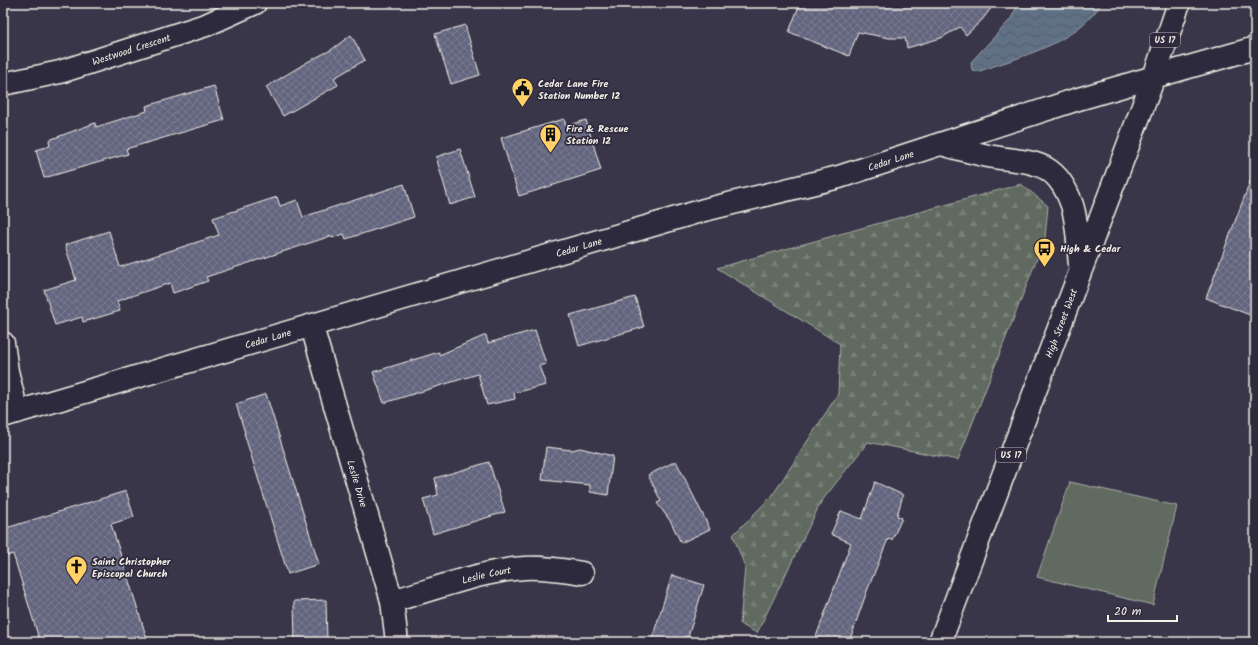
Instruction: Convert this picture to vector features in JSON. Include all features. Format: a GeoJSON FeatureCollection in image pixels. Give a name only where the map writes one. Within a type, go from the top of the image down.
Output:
{"type":"FeatureCollection","features":[{"type":"Feature","properties":{"kind":"main road","name":"Westwood Crescent"},"geometry":{"type":"LineString","coordinates":[[3,84],[75,68],[206,25],[255,3]]}},
{"type":"Feature","properties":{"kind":"main road","name":"High Street West"},"geometry":{"type":"LineString","coordinates":[[940,642],[1154,77],[1179,3]]}},
{"type":"Feature","properties":{"kind":"main road","name":"Cedar Lane"},"geometry":{"type":"LineString","coordinates":[[10,414],[312,327],[704,210],[840,177],[1075,100],[1255,48]]}},
{"type":"Feature","properties":{"kind":"main road"},"geometry":{"type":"LineString","coordinates":[[939,144],[986,156],[1038,163],[1051,171],[1064,189],[1072,205],[1081,269]]}},
{"type":"Feature","properties":{"kind":"main road","name":"Leslie Drive"},"geometry":{"type":"LineString","coordinates":[[312,327],[392,601],[397,642]]}},
{"type":"Feature","properties":{"kind":"main road"},"geometry":{"type":"LineString","coordinates":[[3,343],[7,371],[10,414]]}},
{"type":"Feature","properties":{"kind":"main road","name":"Leslie Court"},"geometry":{"type":"LineString","coordinates":[[392,601],[500,571],[525,568],[557,569],[582,573]]}},
{"type":"Feature","properties":{"kind":"green space"},"geometry":{"type":"Polygon","coordinates":[[[1021,184],[1048,206],[1045,238],[958,460],[868,442],[821,502],[757,633],[740,624],[745,567],[733,535],[772,496],[838,394],[840,344],[717,268],[1021,184]]]}},
{"type":"Feature","properties":{"kind":"green space"},"geometry":{"type":"Polygon","coordinates":[[[1070,482],[1177,506],[1153,605],[1037,577],[1070,482]]]}},
{"type":"Feature","properties":{"kind":"water"},"geometry":{"type":"Polygon","coordinates":[[[1019,3],[1102,3],[1077,29],[1062,39],[1029,54],[977,72],[972,70],[971,62],[1010,20],[1019,3]]]}},
{"type":"Feature","properties":{"kind":"building"},"geometry":{"type":"Polygon","coordinates":[[[800,3],[995,3],[982,20],[966,35],[960,27],[941,38],[907,48],[905,38],[889,38],[858,32],[849,56],[789,32],[800,3]]]}},
{"type":"Feature","properties":{"kind":"building"},"geometry":{"type":"Polygon","coordinates":[[[465,25],[480,75],[451,84],[435,34],[465,25]]]}},
{"type":"Feature","properties":{"kind":"building"},"geometry":{"type":"Polygon","coordinates":[[[351,35],[365,60],[334,78],[338,85],[283,116],[266,87],[309,61],[331,50],[351,35]]]}},
{"type":"Feature","properties":{"kind":"building"},"geometry":{"type":"Polygon","coordinates":[[[214,86],[224,120],[126,149],[128,154],[44,178],[36,150],[50,146],[49,140],[95,123],[96,127],[147,111],[146,106],[214,86]]]}},
{"type":"Feature","properties":{"kind":"building","name":"Fire & Rescue Station 12"},"geometry":{"type":"Polygon","coordinates":[[[564,119],[566,126],[586,120],[601,170],[519,196],[501,138],[564,119]]]}},
{"type":"Feature","properties":{"kind":"building"},"geometry":{"type":"Polygon","coordinates":[[[460,149],[475,197],[450,205],[436,157],[460,149]]]}},
{"type":"Feature","properties":{"kind":"building"},"geometry":{"type":"Polygon","coordinates":[[[1253,174],[1255,175],[1255,317],[1206,298],[1253,174]]]}},
{"type":"Feature","properties":{"kind":"building"},"geometry":{"type":"Polygon","coordinates":[[[404,184],[414,217],[346,239],[344,234],[332,238],[331,236],[206,277],[208,281],[173,293],[170,283],[117,301],[120,311],[83,322],[82,317],[55,325],[44,290],[76,280],[65,245],[109,231],[120,267],[219,235],[213,218],[277,197],[280,206],[297,200],[303,217],[404,184]]]}},
{"type":"Feature","properties":{"kind":"building"},"geometry":{"type":"Polygon","coordinates":[[[635,297],[644,327],[579,346],[570,315],[635,297]]]}},
{"type":"Feature","properties":{"kind":"building"},"geometry":{"type":"Polygon","coordinates":[[[535,330],[546,364],[539,366],[546,385],[514,393],[515,399],[487,405],[478,374],[384,403],[373,372],[439,352],[439,355],[486,335],[488,343],[535,330]]]}},
{"type":"Feature","properties":{"kind":"building"},"geometry":{"type":"Polygon","coordinates":[[[266,394],[319,564],[288,574],[236,404],[266,394]]]}},
{"type":"Feature","properties":{"kind":"building"},"geometry":{"type":"Polygon","coordinates":[[[546,447],[572,450],[580,448],[613,456],[608,495],[590,492],[590,485],[542,480],[546,447]]]}},
{"type":"Feature","properties":{"kind":"building"},"geometry":{"type":"Polygon","coordinates":[[[676,461],[710,529],[681,543],[671,522],[657,503],[661,501],[648,475],[676,461]]]}},
{"type":"Feature","properties":{"kind":"building"},"geometry":{"type":"Polygon","coordinates":[[[489,462],[505,512],[433,534],[423,499],[438,495],[435,478],[489,462]]]}},
{"type":"Feature","properties":{"kind":"building"},"geometry":{"type":"Polygon","coordinates":[[[875,482],[903,495],[897,516],[902,518],[892,540],[888,539],[867,591],[849,642],[814,642],[851,543],[831,534],[841,511],[862,519],[875,482]]]}},
{"type":"Feature","properties":{"kind":"building","name":"Saint Christopher Episcopal Church"},"geometry":{"type":"Polygon","coordinates":[[[126,491],[134,517],[111,524],[148,642],[40,642],[13,554],[3,557],[3,529],[126,491]]]}},
{"type":"Feature","properties":{"kind":"building"},"geometry":{"type":"Polygon","coordinates":[[[672,575],[704,585],[688,637],[686,636],[684,642],[662,642],[652,639],[672,575]]]}},
{"type":"Feature","properties":{"kind":"building"},"geometry":{"type":"Polygon","coordinates":[[[326,600],[327,642],[295,642],[294,601],[326,600]]]}},
{"type":"Feature","properties":{"kind":"place","name":"Cedar Lane Fire Station Number 12"},"geometry":{"type":"Point","coordinates":[523,108]}},
{"type":"Feature","properties":{"kind":"place","name":"Fire & Rescue Station 12"},"geometry":{"type":"Point","coordinates":[551,154]}},
{"type":"Feature","properties":{"kind":"place","name":"High & Cedar"},"geometry":{"type":"Point","coordinates":[1045,268]}},
{"type":"Feature","properties":{"kind":"place","name":"Saint Christopher Episcopal Church"},"geometry":{"type":"Point","coordinates":[77,586]}}]}
